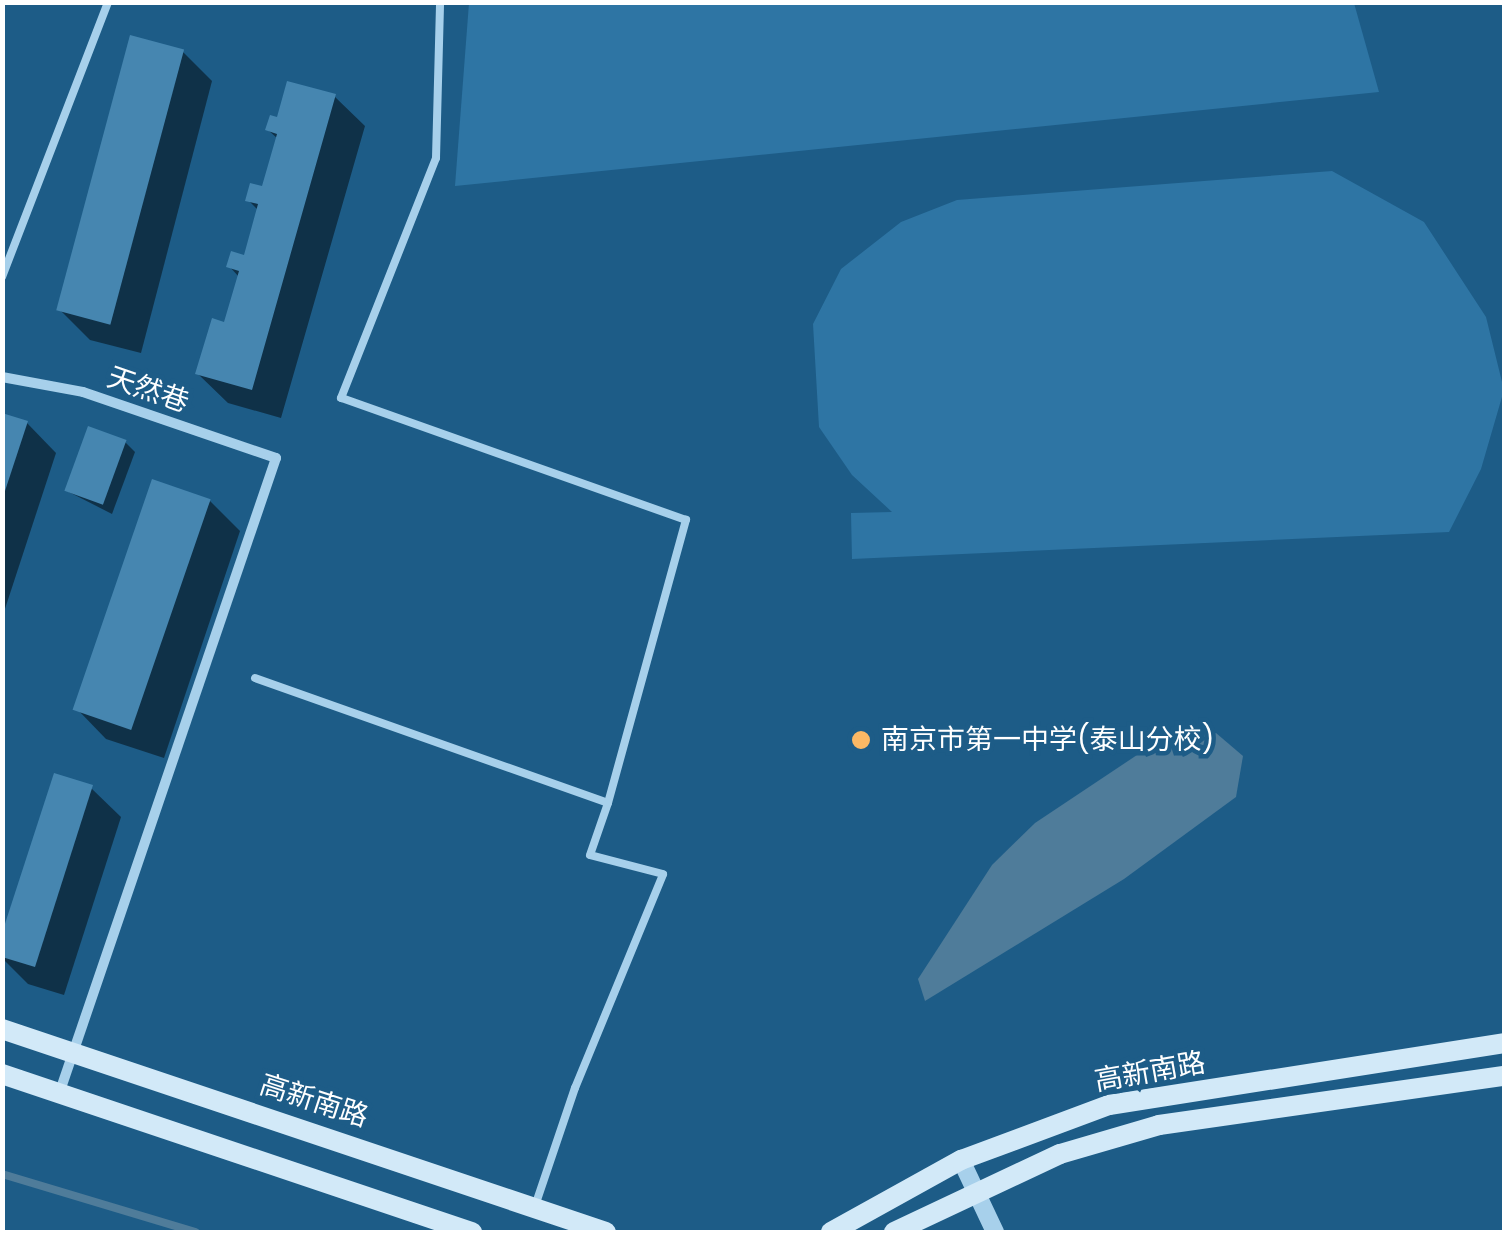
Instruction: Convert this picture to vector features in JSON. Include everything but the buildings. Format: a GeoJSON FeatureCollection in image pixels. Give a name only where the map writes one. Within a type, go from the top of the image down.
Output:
{"type":"FeatureCollection","features":[{"type":"Feature","properties":{"kind":"main road","name":"高新南路"},"geometry":{"type":"LineString","coordinates":[[2,1029],[606,1232]]}},
{"type":"Feature","properties":{"kind":"main road","name":"高新南路"},"geometry":{"type":"LineString","coordinates":[[831,1232],[962,1160],[1109,1105],[1504,1043]]}},
{"type":"Feature","properties":{"kind":"main road"},"geometry":{"type":"LineString","coordinates":[[2,1074],[472,1232]]}},
{"type":"Feature","properties":{"kind":"main road","name":"高新南路"},"geometry":{"type":"LineString","coordinates":[[894,1232],[1060,1154],[1159,1125],[1504,1076]]}},
{"type":"Feature","properties":{"kind":"street","name":"天然巷"},"geometry":{"type":"LineString","coordinates":[[2,377],[84,392],[276,458],[73,1052]]}},
{"type":"Feature","properties":{"kind":"street"},"geometry":{"type":"LineString","coordinates":[[60,1091],[73,1052]]}},
{"type":"Feature","properties":{"kind":"street"},"geometry":{"type":"LineString","coordinates":[[962,1160],[995,1232]]}},
{"type":"Feature","properties":{"kind":"lane"},"geometry":{"type":"LineString","coordinates":[[2,277],[108,2]]}},
{"type":"Feature","properties":{"kind":"lane"},"geometry":{"type":"LineString","coordinates":[[440,2],[436,158],[341,398],[686,520],[590,855],[663,874],[575,1088],[536,1206]]}},
{"type":"Feature","properties":{"kind":"lane"},"geometry":{"type":"LineString","coordinates":[[255,678],[608,803]]}},
{"type":"Feature","properties":{"kind":"shaded area"},"geometry":{"type":"Polygon","coordinates":[[[469,3],[1354,3],[1379,92],[455,186],[469,3]]]}},
{"type":"Feature","properties":{"kind":"shaded area"},"geometry":{"type":"Polygon","coordinates":[[[1332,171],[1424,222],[1486,317],[1504,390],[1481,469],[1449,532],[852,559],[851,513],[892,512],[852,475],[819,427],[813,324],[841,269],[901,222],[957,200],[1332,171]]]}},
{"type":"Feature","properties":{"kind":"shaded area"},"geometry":{"type":"Polygon","coordinates":[[[1173,731],[1216,733],[1243,756],[1236,797],[1124,879],[925,1001],[918,979],[992,865],[1035,823],[1173,731]]]}},
{"type":"Feature","properties":{"kind":"waterway"},"geometry":{"type":"LineString","coordinates":[[2,1174],[195,1232]]}},
{"type":"Feature","properties":{"kind":"place","name":"南京市第一中学(泰山分校)"},"geometry":{"type":"Point","coordinates":[861,740]}}]}
